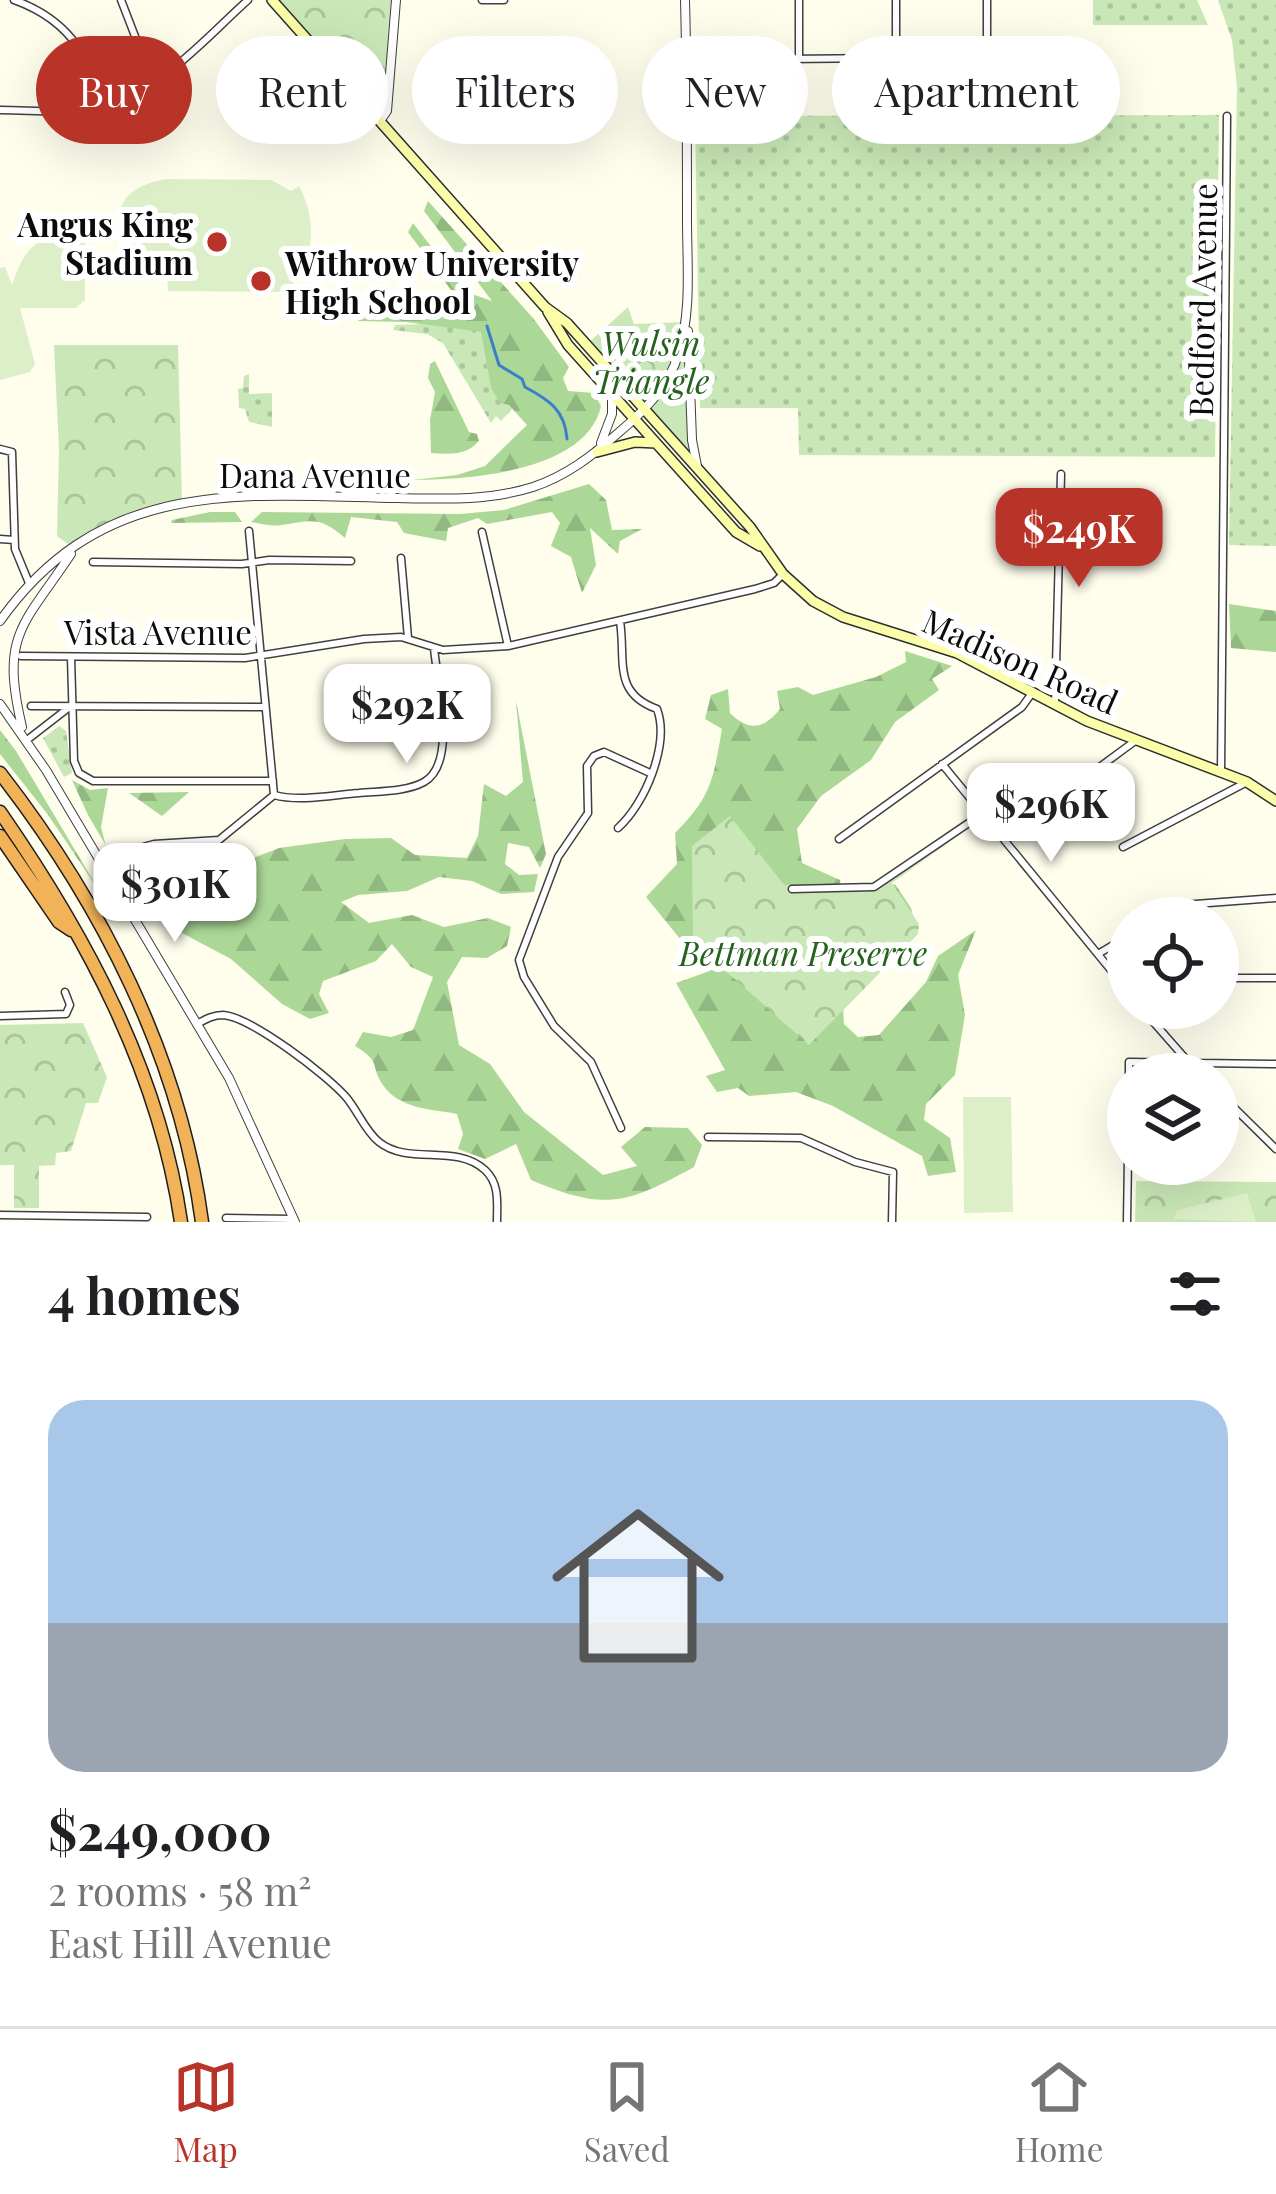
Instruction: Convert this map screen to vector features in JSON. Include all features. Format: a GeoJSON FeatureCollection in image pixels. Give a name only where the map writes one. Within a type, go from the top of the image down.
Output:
{"type":"FeatureCollection","features":[{"type":"Feature","properties":{"kind":"highway"},"geometry":{"type":"LineString","coordinates":[[0,773],[77,879],[112,944],[169,1082],[202,1222]]}},
{"type":"Feature","properties":{"kind":"highway"},"geometry":{"type":"LineString","coordinates":[[0,812],[47,879],[116,1006],[163,1137],[181,1222]]}},
{"type":"Feature","properties":{"kind":"highway"},"geometry":{"type":"LineString","coordinates":[[0,836],[59,922],[77,934]]}},
{"type":"Feature","properties":{"kind":"main road","name":"Madison Road"},"geometry":{"type":"LineString","coordinates":[[272,0],[304,36]]}},
{"type":"Feature","properties":{"kind":"main road","name":"Madison Road"},"geometry":{"type":"LineString","coordinates":[[388,130],[545,307],[567,323],[698,467],[804,594],[832,612],[957,653],[1135,741],[1247,782],[1276,801]]}},
{"type":"Feature","properties":{"kind":"main road","name":"Madison Road"},"geometry":{"type":"LineString","coordinates":[[545,307],[556,329],[736,532],[760,546]]}},
{"type":"Feature","properties":{"kind":"main road"},"geometry":{"type":"LineString","coordinates":[[635,418],[643,419],[680,459],[714,486]]}},
{"type":"Feature","properties":{"kind":"main road"},"geometry":{"type":"LineString","coordinates":[[597,452],[635,442],[657,443]]}},
{"type":"Feature","properties":{"kind":"street"},"geometry":{"type":"LineString","coordinates":[[14,0],[46,16],[69,36]]}},
{"type":"Feature","properties":{"kind":"street"},"geometry":{"type":"LineString","coordinates":[[121,0],[135,36]]}},
{"type":"Feature","properties":{"kind":"street"},"geometry":{"type":"LineString","coordinates":[[192,49],[248,0]]}},
{"type":"Feature","properties":{"kind":"street"},"geometry":{"type":"LineString","coordinates":[[388,103],[396,0]]}},
{"type":"Feature","properties":{"kind":"street"},"geometry":{"type":"LineString","coordinates":[[482,0],[504,0]]}},
{"type":"Feature","properties":{"kind":"street"},"geometry":{"type":"LineString","coordinates":[[685,0],[686,36]]}},
{"type":"Feature","properties":{"kind":"street"},"geometry":{"type":"LineString","coordinates":[[799,0],[799,36]]}},
{"type":"Feature","properties":{"kind":"street"},"geometry":{"type":"LineString","coordinates":[[896,0],[896,36]]}},
{"type":"Feature","properties":{"kind":"street"},"geometry":{"type":"LineString","coordinates":[[987,0],[987,36]]}},
{"type":"Feature","properties":{"kind":"street"},"geometry":{"type":"LineString","coordinates":[[0,110],[36,110]]}},
{"type":"Feature","properties":{"kind":"street","name":"Bedford Avenue"},"geometry":{"type":"LineString","coordinates":[[1221,772],[1227,116]]}},
{"type":"Feature","properties":{"kind":"street"},"geometry":{"type":"LineString","coordinates":[[686,144],[687,322],[692,440],[698,467]]}},
{"type":"Feature","properties":{"kind":"street","name":"Dana Avenue"},"geometry":{"type":"LineString","coordinates":[[0,621],[29,583],[75,549],[141,511],[239,495],[464,500],[533,487],[597,452],[635,418],[671,374],[687,322]]}},
{"type":"Feature","properties":{"kind":"street"},"geometry":{"type":"LineString","coordinates":[[597,452],[608,431],[612,393]]}},
{"type":"Feature","properties":{"kind":"street"},"geometry":{"type":"LineString","coordinates":[[0,449],[12,452],[14,540],[29,583]]}},
{"type":"Feature","properties":{"kind":"street"},"geometry":{"type":"LineString","coordinates":[[1055,704],[1061,474]]}},
{"type":"Feature","properties":{"kind":"street"},"geometry":{"type":"LineString","coordinates":[[249,531],[274,795]]}},
{"type":"Feature","properties":{"kind":"street"},"geometry":{"type":"LineString","coordinates":[[482,532],[508,646]]}},
{"type":"Feature","properties":{"kind":"street"},"geometry":{"type":"LineString","coordinates":[[0,539],[14,540]]}},
{"type":"Feature","properties":{"kind":"street"},"geometry":{"type":"LineString","coordinates":[[27,740],[6,672],[8,654],[25,617],[75,549]]}},
{"type":"Feature","properties":{"kind":"street"},"geometry":{"type":"LineString","coordinates":[[93,562],[109,558],[351,561]]}},
{"type":"Feature","properties":{"kind":"street"},"geometry":{"type":"LineString","coordinates":[[401,558],[408,638]]}},
{"type":"Feature","properties":{"kind":"street","name":"Vista Avenue"},"geometry":{"type":"LineString","coordinates":[[22,656],[260,656],[364,639],[408,638],[434,648],[473,650],[769,586],[783,574]]}},
{"type":"Feature","properties":{"kind":"street"},"geometry":{"type":"LineString","coordinates":[[618,828],[640,802],[660,714],[626,688],[620,621]]}},
{"type":"Feature","properties":{"kind":"street"},"geometry":{"type":"LineString","coordinates":[[129,851],[154,844],[219,840],[274,795],[360,793],[414,786],[429,779],[441,763],[443,750],[434,648]]}},
{"type":"Feature","properties":{"kind":"street"},"geometry":{"type":"LineString","coordinates":[[71,657],[74,761],[82,776],[93,781],[272,781]]}},
{"type":"Feature","properties":{"kind":"street"},"geometry":{"type":"LineString","coordinates":[[839,838],[1022,706],[1033,692]]}},
{"type":"Feature","properties":{"kind":"street"},"geometry":{"type":"LineString","coordinates":[[0,704],[27,740],[197,1024],[255,1127],[294,1220],[226,1218]]}},
{"type":"Feature","properties":{"kind":"street"},"geometry":{"type":"LineString","coordinates":[[31,706],[265,706]]}},
{"type":"Feature","properties":{"kind":"street"},"geometry":{"type":"LineString","coordinates":[[27,740],[70,707]]}},
{"type":"Feature","properties":{"kind":"street"},"geometry":{"type":"LineString","coordinates":[[1048,805],[1135,741]]}},
{"type":"Feature","properties":{"kind":"street"},"geometry":{"type":"LineString","coordinates":[[621,1129],[591,1062],[554,1026],[519,960],[558,857],[588,813],[587,766],[604,752],[650,772]]}},
{"type":"Feature","properties":{"kind":"street"},"geometry":{"type":"LineString","coordinates":[[942,764],[1107,965]]}},
{"type":"Feature","properties":{"kind":"street"},"geometry":{"type":"LineString","coordinates":[[1124,848],[1247,782]]}},
{"type":"Feature","properties":{"kind":"street"},"geometry":{"type":"LineString","coordinates":[[792,890],[874,887],[982,814]]}},
{"type":"Feature","properties":{"kind":"street"},"geometry":{"type":"LineString","coordinates":[[1239,901],[1276,898]]}},
{"type":"Feature","properties":{"kind":"street"},"geometry":{"type":"LineString","coordinates":[[1098,954],[1107,949]]}},
{"type":"Feature","properties":{"kind":"street"},"geometry":{"type":"LineString","coordinates":[[1239,978],[1276,978]]}},
{"type":"Feature","properties":{"kind":"street"},"geometry":{"type":"LineString","coordinates":[[0,1016],[66,1014],[70,1005],[65,992]]}},
{"type":"Feature","properties":{"kind":"street"},"geometry":{"type":"LineString","coordinates":[[197,1024],[219,1015],[245,1022],[330,1081],[372,1136],[388,1148],[458,1156],[482,1167],[495,1184],[497,1222]]}},
{"type":"Feature","properties":{"kind":"street"},"geometry":{"type":"LineString","coordinates":[[1159,1029],[1179,1053]]}},
{"type":"Feature","properties":{"kind":"street"},"geometry":{"type":"LineString","coordinates":[[1239,1063],[1276,1064]]}},
{"type":"Feature","properties":{"kind":"street"},"geometry":{"type":"LineString","coordinates":[[1239,1111],[1276,1149]]}},
{"type":"Feature","properties":{"kind":"street"},"geometry":{"type":"LineString","coordinates":[[708,1136],[811,1139],[855,1162],[893,1172],[892,1222]]}},
{"type":"Feature","properties":{"kind":"street"},"geometry":{"type":"LineString","coordinates":[[1127,1222],[1128,1185]]}},
{"type":"Feature","properties":{"kind":"street"},"geometry":{"type":"LineString","coordinates":[[0,1215],[147,1217]]}},
{"type":"Feature","properties":{"kind":"green space"},"geometry":{"type":"Polygon","coordinates":[[[272,0],[396,0],[388,99],[388,36],[304,36],[272,0]]]}},
{"type":"Feature","properties":{"kind":"green space"},"geometry":{"type":"Polygon","coordinates":[[[1093,0],[1197,0],[1208,25],[1093,25],[1093,0]]]}},
{"type":"Feature","properties":{"kind":"green space"},"geometry":{"type":"Polygon","coordinates":[[[1218,0],[1276,0],[1276,546],[1229,545],[1237,87],[1232,40],[1218,0]]]}},
{"type":"Feature","properties":{"kind":"green space"},"geometry":{"type":"Polygon","coordinates":[[[1120,115],[1219,115],[1215,457],[799,455],[798,408],[700,408],[695,144],[808,144],[808,116],[832,116],[832,144],[1120,144],[1120,115]]]}},
{"type":"Feature","properties":{"kind":"green space","name":"Angus King Stadium"},"geometry":{"type":"Polygon","coordinates":[[[167,179],[271,180],[291,191],[299,186],[309,214],[311,241],[303,267],[286,292],[168,291],[167,277],[135,276],[120,234],[120,210],[140,187],[167,179]]]}},
{"type":"Feature","properties":{"kind":"green space"},"geometry":{"type":"Polygon","coordinates":[[[428,201],[533,318],[569,367],[563,378],[568,391],[594,393],[601,406],[591,428],[549,458],[492,474],[413,480],[485,466],[527,425],[509,405],[500,403],[491,388],[481,332],[358,321],[364,312],[414,315],[445,307],[454,294],[408,232],[413,223],[466,292],[492,301],[424,211],[428,201]]]}},
{"type":"Feature","properties":{"kind":"green space"},"geometry":{"type":"Polygon","coordinates":[[[74,232],[85,233],[85,300],[76,308],[20,308],[35,364],[30,372],[0,380],[0,268],[5,267],[12,285],[33,247],[74,232]]]}},
{"type":"Feature","properties":{"kind":"green space","name":"Wulsin Triangle"},"geometry":{"type":"Polygon","coordinates":[[[628,307],[634,324],[687,322],[698,467],[586,345],[628,307]]]}},
{"type":"Feature","properties":{"kind":"green space"},"geometry":{"type":"Polygon","coordinates":[[[395,325],[482,332],[491,388],[513,408],[501,421],[496,416],[491,423],[443,343],[427,334],[393,330],[395,325]]]}},
{"type":"Feature","properties":{"kind":"green space"},"geometry":{"type":"Polygon","coordinates":[[[54,345],[178,345],[182,501],[141,511],[75,549],[57,536],[54,345]]]}},
{"type":"Feature","properties":{"kind":"green space"},"geometry":{"type":"Polygon","coordinates":[[[435,361],[469,432],[477,434],[479,441],[463,452],[431,453],[435,392],[428,378],[435,361]]]}},
{"type":"Feature","properties":{"kind":"green space"},"geometry":{"type":"Polygon","coordinates":[[[249,374],[249,394],[272,393],[272,427],[249,422],[245,409],[239,408],[238,389],[249,374]]]}},
{"type":"Feature","properties":{"kind":"green space"},"geometry":{"type":"Polygon","coordinates":[[[589,484],[606,500],[612,530],[642,529],[620,541],[618,554],[590,528],[596,565],[582,593],[571,557],[551,546],[560,523],[552,512],[487,524],[478,518],[448,528],[446,541],[404,533],[397,522],[351,517],[345,538],[314,521],[251,522],[262,512],[460,514],[504,510],[589,484]]]}},
{"type":"Feature","properties":{"kind":"green space"},"geometry":{"type":"Polygon","coordinates":[[[235,512],[242,522],[171,523],[172,520],[235,512]]]}},
{"type":"Feature","properties":{"kind":"green space"},"geometry":{"type":"Polygon","coordinates":[[[1229,604],[1276,611],[1276,652],[1231,648],[1229,604]]]}},
{"type":"Feature","properties":{"kind":"green space"},"geometry":{"type":"Polygon","coordinates":[[[905,651],[952,666],[932,679],[939,690],[895,722],[871,760],[821,796],[797,829],[802,863],[840,880],[841,887],[879,894],[895,884],[911,908],[916,929],[843,1006],[844,1024],[858,1037],[879,1035],[926,982],[938,956],[976,930],[958,975],[965,1015],[955,1075],[926,1104],[924,1120],[950,1138],[956,1172],[928,1176],[922,1156],[833,1106],[796,1092],[749,1096],[738,1088],[717,1092],[706,1076],[725,1070],[676,983],[707,972],[646,897],[677,864],[675,833],[697,808],[713,775],[722,729],[705,719],[711,695],[728,689],[730,713],[756,726],[780,709],[777,691],[798,687],[813,695],[876,677],[906,662],[905,651]]]}},
{"type":"Feature","properties":{"kind":"green space"},"geometry":{"type":"Polygon","coordinates":[[[516,701],[546,854],[540,868],[529,847],[508,843],[505,864],[519,875],[538,874],[534,892],[501,894],[472,881],[439,877],[407,891],[358,895],[341,902],[369,923],[412,915],[444,927],[488,918],[511,927],[507,946],[487,958],[462,957],[447,982],[459,1045],[490,1064],[524,1112],[603,1175],[637,1166],[621,1147],[645,1127],[688,1128],[702,1145],[694,1167],[632,1196],[597,1200],[531,1180],[516,1144],[485,1159],[458,1149],[463,1134],[457,1114],[398,1099],[383,1085],[369,1056],[355,1046],[363,1032],[391,1037],[413,1030],[433,977],[411,967],[392,944],[376,961],[323,981],[319,994],[329,1013],[310,1019],[282,1004],[231,959],[182,933],[165,911],[137,899],[109,851],[126,862],[130,885],[158,872],[203,870],[279,848],[345,839],[391,838],[415,855],[467,858],[478,836],[484,784],[506,796],[523,782],[516,701]]]}},
{"type":"Feature","properties":{"kind":"green space"},"geometry":{"type":"Polygon","coordinates":[[[59,726],[66,731],[72,773],[64,777],[43,738],[59,726]]]}},
{"type":"Feature","properties":{"kind":"green space"},"geometry":{"type":"Polygon","coordinates":[[[0,730],[16,751],[103,897],[0,754],[0,730]]]}},
{"type":"Feature","properties":{"kind":"green space"},"geometry":{"type":"Polygon","coordinates":[[[72,780],[90,790],[108,788],[101,827],[106,846],[72,780]]]}},
{"type":"Feature","properties":{"kind":"green space"},"geometry":{"type":"Polygon","coordinates":[[[189,792],[162,816],[129,793],[189,792]]]}},
{"type":"Feature","properties":{"kind":"green space","name":"Bettman Preserve"},"geometry":{"type":"Polygon","coordinates":[[[971,815],[977,822],[892,883],[919,924],[918,934],[809,1045],[693,942],[692,846],[730,816],[784,885],[873,884],[971,815]]]}},
{"type":"Feature","properties":{"kind":"green space"},"geometry":{"type":"Polygon","coordinates":[[[83,1023],[107,1077],[98,1103],[86,1103],[71,1151],[56,1153],[55,1165],[39,1166],[39,1208],[14,1208],[14,1165],[0,1165],[0,1025],[83,1023]]]}},
{"type":"Feature","properties":{"kind":"green space"},"geometry":{"type":"Polygon","coordinates":[[[963,1097],[1011,1097],[1013,1212],[964,1213],[963,1097]]]}},
{"type":"Feature","properties":{"kind":"green space"},"geometry":{"type":"Polygon","coordinates":[[[1276,1182],[1276,1222],[1135,1222],[1136,1185],[1276,1182]]]}},
{"type":"Feature","properties":{"kind":"green space"},"geometry":{"type":"Polygon","coordinates":[[[1247,1193],[1256,1222],[1173,1219],[1178,1210],[1247,1193]]]}},
{"type":"Feature","properties":{"kind":"waterway"},"geometry":{"type":"LineString","coordinates":[[487,326],[499,365],[554,407],[567,439]]}},
{"type":"Feature","properties":{"kind":"place","name":"Angus King Stadium"},"geometry":{"type":"Point","coordinates":[217,242]}},
{"type":"Feature","properties":{"kind":"place","name":"Withrow University High School"},"geometry":{"type":"Point","coordinates":[261,281]}}]}
